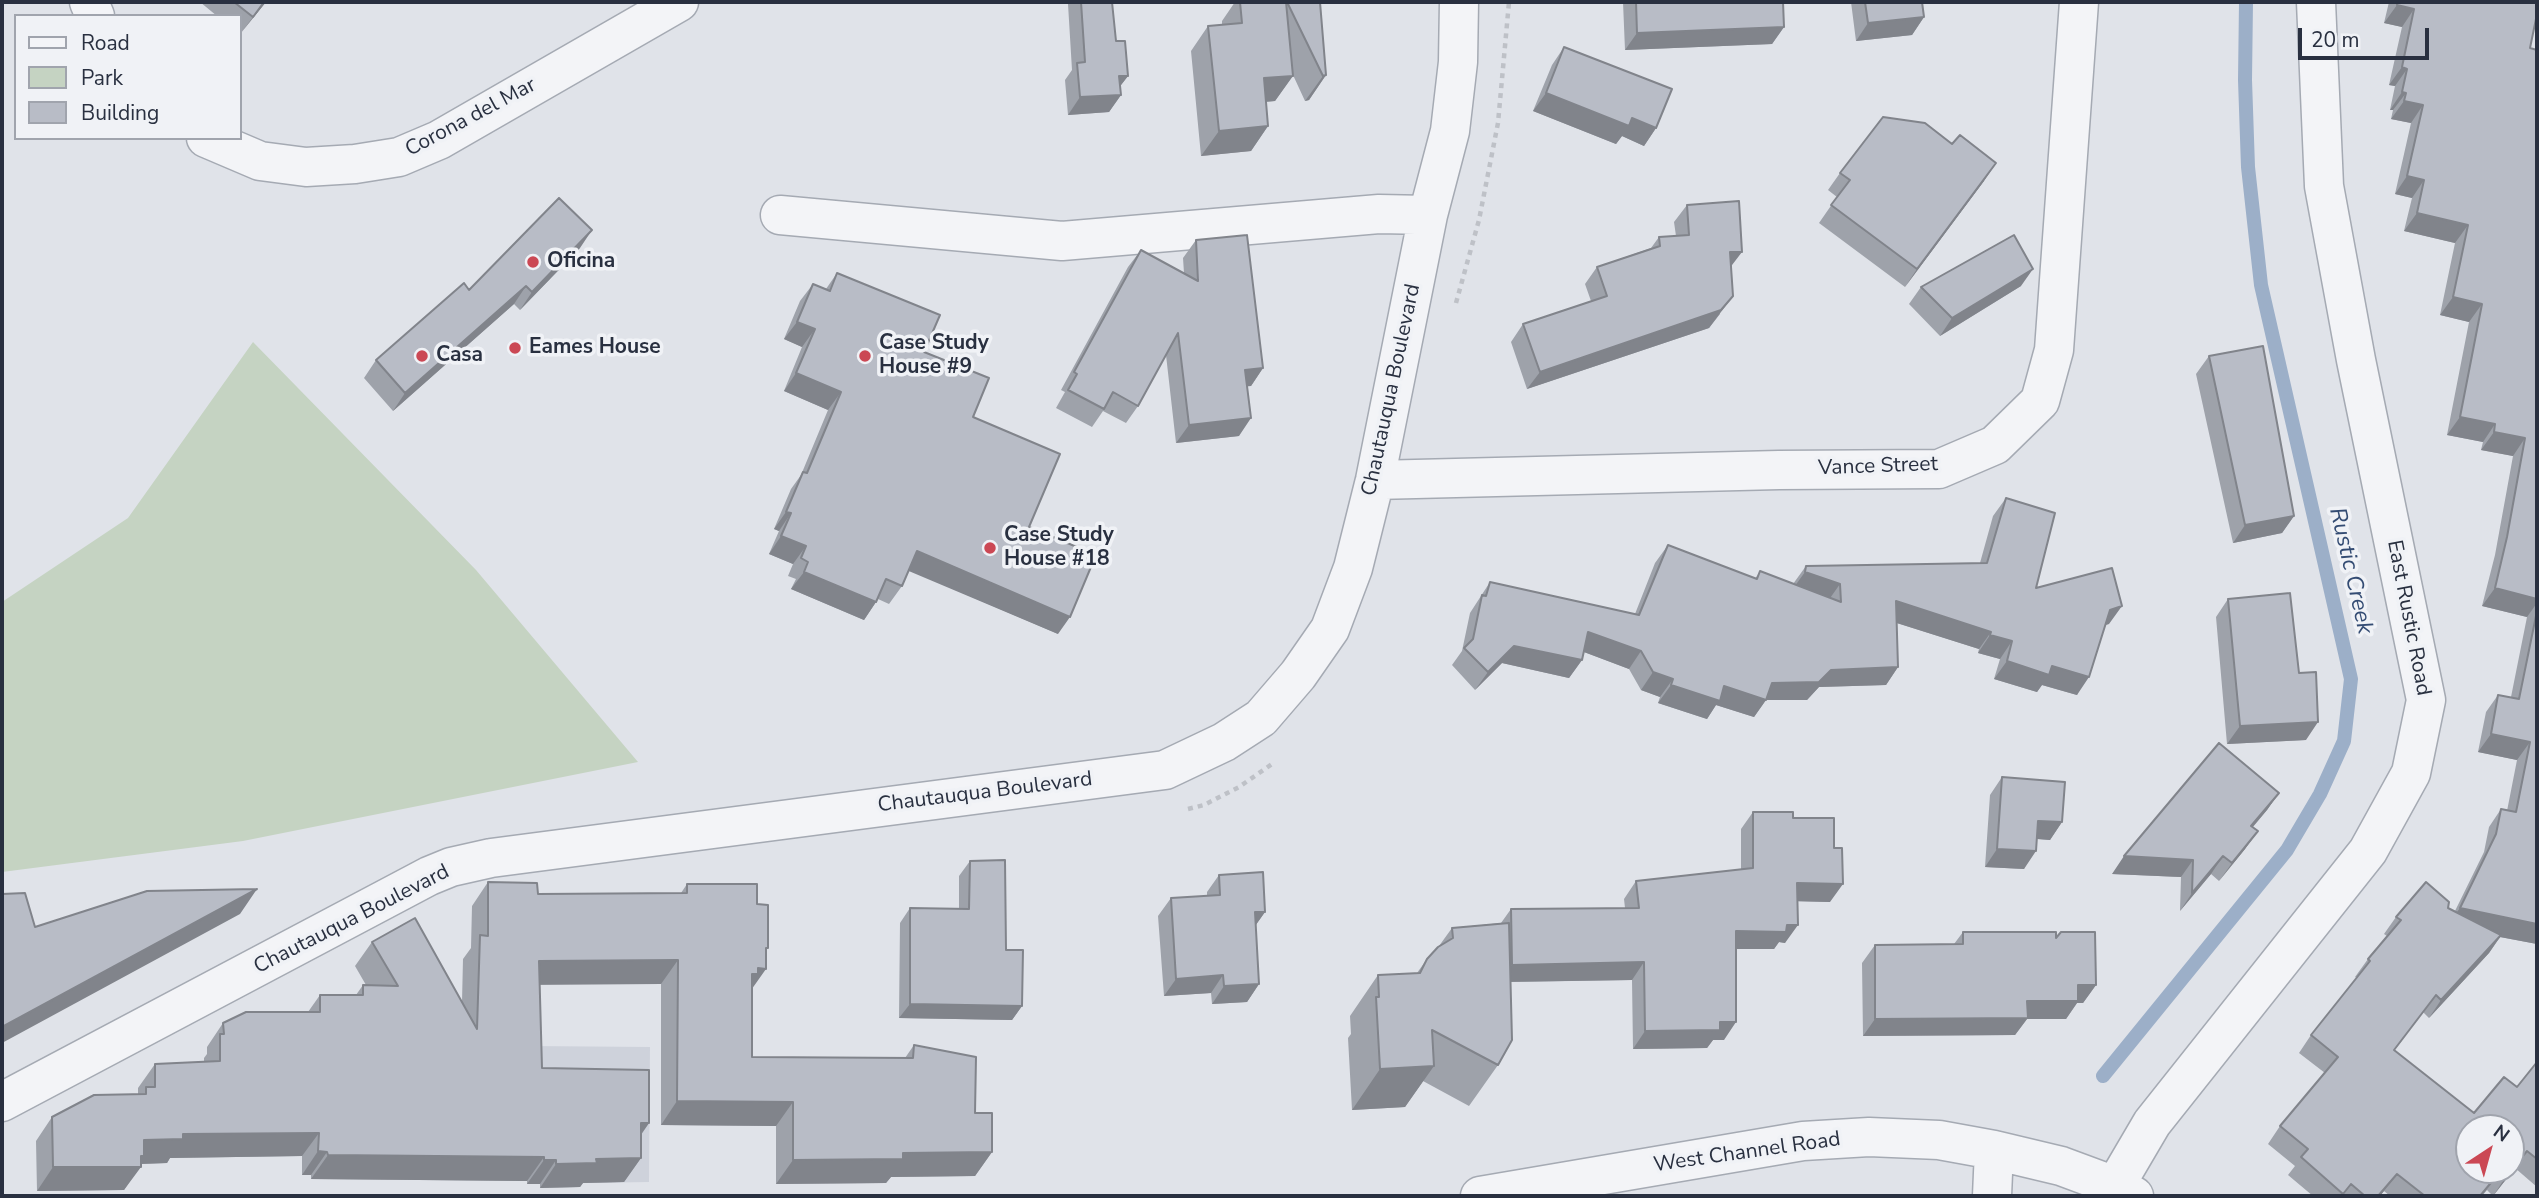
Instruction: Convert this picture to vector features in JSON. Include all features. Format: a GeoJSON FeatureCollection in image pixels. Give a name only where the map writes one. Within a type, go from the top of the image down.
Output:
{"type":"FeatureCollection","features":[{"type":"Feature","properties":{"kind":"street","name":"Corona del Mar"},"geometry":{"type":"LineString","coordinates":[[210,140],[260,161],[306,167],[355,164],[399,157],[439,140],[679,2]]}},
{"type":"Feature","properties":{"kind":"street","name":"Chautauqua Boulevard"},"geometry":{"type":"LineString","coordinates":[[2,1102],[429,876],[451,867],[491,858],[1165,770],[1224,742],[1261,718],[1298,675],[1330,629],[1353,568],[1375,480],[1428,215],[1450,131],[1458,62],[1459,2]]}},
{"type":"Feature","properties":{"kind":"street","name":"Vance Street"},"geometry":{"type":"LineString","coordinates":[[1375,480],[1752,470],[1939,469],[1995,445],[2040,401],[2054,350],[2079,2]]}},
{"type":"Feature","properties":{"kind":"street","name":"East Rustic Road"},"geometry":{"type":"LineString","coordinates":[[2124,1191],[2152,1123],[2368,850],[2411,773],[2426,700],[2356,360],[2324,186],[2316,2]]}},
{"type":"Feature","properties":{"kind":"street"},"geometry":{"type":"LineString","coordinates":[[780,215],[1062,241],[1379,214],[1428,215]]}},
{"type":"Feature","properties":{"kind":"street","name":"West Channel Road"},"geometry":{"type":"LineString","coordinates":[[1480,1196],[1803,1141],[1869,1137],[1939,1140],[1994,1150],[2061,1166],[2124,1191]]}},
{"type":"Feature","properties":{"kind":"street"},"geometry":{"type":"LineString","coordinates":[[1992,1196],[1994,1150]]}},
{"type":"Feature","properties":{"kind":"shaded area"},"geometry":{"type":"Polygon","coordinates":[[[529,1046],[650,1047],[649,1182],[527,1184],[529,1046]]]}},
{"type":"Feature","properties":{"kind":"green space"},"geometry":{"type":"Polygon","coordinates":[[[253,342],[476,570],[638,762],[243,841],[2,872],[2,602],[128,518],[253,342]]]}},
{"type":"Feature","properties":{"kind":"building"},"geometry":{"type":"Polygon","coordinates":[[[234,2],[264,2],[253,17],[234,2]]]}},
{"type":"Feature","properties":{"kind":"building"},"geometry":{"type":"Polygon","coordinates":[[[1081,2],[1112,2],[1116,41],[1125,41],[1128,76],[1119,76],[1121,95],[1080,97],[1077,63],[1085,62],[1081,2]]]}},
{"type":"Feature","properties":{"kind":"building"},"geometry":{"type":"Polygon","coordinates":[[[1240,2],[1286,2],[1293,76],[1264,78],[1268,126],[1219,131],[1208,26],[1242,23],[1240,2]]]}},
{"type":"Feature","properties":{"kind":"building"},"geometry":{"type":"Polygon","coordinates":[[[1287,2],[1320,2],[1326,75],[1323,76],[1287,2]]]}},
{"type":"Feature","properties":{"kind":"building"},"geometry":{"type":"Polygon","coordinates":[[[1636,2],[1783,2],[1784,27],[1637,33],[1636,2]]]}},
{"type":"Feature","properties":{"kind":"building"},"geometry":{"type":"Polygon","coordinates":[[[1865,2],[1922,2],[1924,17],[1868,23],[1865,2]]]}},
{"type":"Feature","properties":{"kind":"building"},"geometry":{"type":"Polygon","coordinates":[[[2397,2],[2537,2],[2530,48],[2537,50],[2537,599],[2495,588],[2525,438],[2494,432],[2495,424],[2460,417],[2482,304],[2453,297],[2468,225],[2417,213],[2424,180],[2407,176],[2423,105],[2404,101],[2406,93],[2402,92],[2407,69],[2402,67],[2414,9],[2397,5],[2397,2]]]}},
{"type":"Feature","properties":{"kind":"building"},"geometry":{"type":"Polygon","coordinates":[[[1564,47],[1672,89],[1656,128],[1632,118],[1629,126],[1546,93],[1564,47]]]}},
{"type":"Feature","properties":{"kind":"building"},"geometry":{"type":"Polygon","coordinates":[[[1883,117],[1925,123],[1952,144],[1960,135],[1996,163],[1917,269],[1831,205],[1850,180],[1840,173],[1883,117]]]}},
{"type":"Feature","properties":{"kind":"building"},"geometry":{"type":"Polygon","coordinates":[[[559,198],[592,230],[532,292],[526,286],[405,393],[376,360],[464,283],[469,290],[559,198]]]}},
{"type":"Feature","properties":{"kind":"building"},"geometry":{"type":"Polygon","coordinates":[[[1739,201],[1742,252],[1730,252],[1733,296],[1721,310],[1540,372],[1523,324],[1607,296],[1597,267],[1660,246],[1659,237],[1689,235],[1687,205],[1739,201]]]}},
{"type":"Feature","properties":{"kind":"building"},"geometry":{"type":"Polygon","coordinates":[[[1247,235],[1263,368],[1245,370],[1251,418],[1189,425],[1178,333],[1138,406],[1113,392],[1104,409],[1068,390],[1077,374],[1074,372],[1141,250],[1198,281],[1196,240],[1247,235]]]}},
{"type":"Feature","properties":{"kind":"building"},"geometry":{"type":"Polygon","coordinates":[[[2014,235],[2033,269],[1952,318],[1921,287],[2014,235]]]}},
{"type":"Feature","properties":{"kind":"building"},"geometry":{"type":"Polygon","coordinates":[[[837,273],[940,315],[924,352],[989,378],[973,417],[1060,454],[1029,527],[1096,555],[1070,617],[917,551],[902,586],[886,579],[876,602],[804,572],[808,562],[801,558],[806,546],[781,536],[791,513],[786,512],[803,472],[807,473],[841,392],[796,373],[815,329],[797,322],[813,284],[830,291],[837,273]]]}},
{"type":"Feature","properties":{"kind":"building"},"geometry":{"type":"Polygon","coordinates":[[[2263,346],[2294,516],[2245,525],[2209,356],[2263,346]]]}},
{"type":"Feature","properties":{"kind":"building"},"geometry":{"type":"Polygon","coordinates":[[[2006,498],[2055,513],[2036,588],[2112,568],[2122,606],[2110,610],[2089,677],[2052,666],[2049,675],[2007,661],[2012,641],[1896,601],[1898,667],[1831,670],[1819,682],[1772,683],[1766,700],[1724,686],[1720,701],[1671,685],[1673,679],[1653,672],[1641,651],[1588,632],[1582,660],[1514,646],[1488,672],[1464,648],[1473,639],[1482,595],[1486,596],[1490,582],[1639,615],[1668,545],[1757,579],[1760,571],[1841,602],[1840,584],[1805,572],[1806,566],[1987,563],[2006,498]]]}},
{"type":"Feature","properties":{"kind":"building"},"geometry":{"type":"Polygon","coordinates":[[[2290,593],[2299,673],[2316,672],[2318,722],[2240,726],[2228,599],[2290,593]]]}},
{"type":"Feature","properties":{"kind":"building"},"geometry":{"type":"Polygon","coordinates":[[[2537,611],[2537,924],[2460,908],[2496,834],[2501,809],[2516,812],[2530,742],[2491,734],[2498,695],[2519,699],[2537,611]]]}},
{"type":"Feature","properties":{"kind":"building"},"geometry":{"type":"Polygon","coordinates":[[[2219,743],[2279,793],[2251,826],[2258,831],[2232,863],[2223,856],[2192,893],[2193,860],[2124,856],[2219,743]]]}},
{"type":"Feature","properties":{"kind":"building"},"geometry":{"type":"Polygon","coordinates":[[[2002,777],[2065,782],[2062,822],[2038,821],[2036,851],[1997,849],[2002,777]]]}},
{"type":"Feature","properties":{"kind":"building"},"geometry":{"type":"Polygon","coordinates":[[[1753,812],[1793,812],[1793,818],[1834,818],[1834,848],[1842,848],[1843,884],[1797,883],[1798,925],[1787,925],[1786,932],[1736,931],[1736,1022],[1720,1022],[1720,1030],[1645,1031],[1644,962],[1512,965],[1511,909],[1639,908],[1636,881],[1753,868],[1753,812]]]}},
{"type":"Feature","properties":{"kind":"building"},"geometry":{"type":"Polygon","coordinates":[[[1005,860],[1006,950],[1023,950],[1022,1006],[910,1004],[910,908],[969,909],[970,861],[1005,860]]]}},
{"type":"Feature","properties":{"kind":"building"},"geometry":{"type":"Polygon","coordinates":[[[1263,872],[1265,912],[1255,912],[1259,984],[1224,986],[1223,975],[1176,979],[1171,898],[1220,895],[1219,875],[1263,872]]]}},
{"type":"Feature","properties":{"kind":"building"},"geometry":{"type":"Polygon","coordinates":[[[488,882],[537,883],[538,894],[687,893],[687,884],[757,884],[757,904],[768,905],[768,948],[766,969],[758,968],[758,974],[752,974],[752,1057],[913,1058],[914,1045],[976,1057],[975,1113],[992,1113],[992,1152],[903,1153],[903,1159],[793,1160],[793,1102],[677,1101],[678,960],[539,961],[542,1068],[649,1070],[649,1123],[641,1123],[641,1158],[596,1159],[597,1163],[556,1164],[556,1160],[544,1160],[544,1157],[328,1155],[327,1152],[318,1151],[319,1133],[183,1134],[183,1139],[144,1140],[141,1167],[53,1167],[52,1117],[94,1095],[146,1094],[146,1087],[155,1087],[155,1064],[220,1061],[220,1034],[224,1034],[223,1023],[246,1012],[320,1012],[320,995],[363,995],[363,985],[398,986],[372,942],[415,918],[477,1029],[480,935],[488,936],[488,882]]]}},
{"type":"Feature","properties":{"kind":"building"},"geometry":{"type":"Polygon","coordinates":[[[2426,882],[2449,902],[2448,908],[2501,935],[2441,1000],[2436,995],[2394,1050],[2474,1113],[2504,1077],[2517,1087],[2537,1062],[2537,1159],[2527,1151],[2525,1153],[2525,1114],[2455,1114],[2455,1184],[2490,1184],[2480,1196],[2425,1196],[2397,1174],[2378,1196],[2365,1196],[2351,1184],[2343,1194],[2301,1157],[2308,1149],[2280,1126],[2338,1057],[2311,1035],[2401,920],[2396,917],[2426,882]]]}},
{"type":"Feature","properties":{"kind":"building"},"geometry":{"type":"Polygon","coordinates":[[[257,889],[2,1027],[2,894],[25,893],[35,927],[147,891],[257,889]]]}},
{"type":"Feature","properties":{"kind":"building"},"geometry":{"type":"Polygon","coordinates":[[[1509,923],[1512,1040],[1498,1065],[1432,1030],[1434,1066],[1380,1069],[1376,997],[1379,997],[1378,975],[1420,973],[1427,959],[1438,947],[1453,938],[1452,928],[1509,923]]]}},
{"type":"Feature","properties":{"kind":"building"},"geometry":{"type":"Polygon","coordinates":[[[1963,932],[2056,932],[2056,938],[2061,932],[2095,932],[2096,985],[2078,985],[2078,1001],[2027,1001],[2028,1018],[1875,1019],[1875,945],[1963,944],[1963,932]]]}},
{"type":"Feature","properties":{"kind":"waterway","name":"Rustic Creek"},"geometry":{"type":"LineString","coordinates":[[2103,1076],[2287,850],[2320,794],[2344,741],[2351,679],[2261,285],[2248,167],[2246,2]]}},
{"type":"Feature","properties":{"kind":"place","name":"Oficina"},"geometry":{"type":"Point","coordinates":[533,262]}},
{"type":"Feature","properties":{"kind":"place","name":"Eames House"},"geometry":{"type":"Point","coordinates":[515,348]}},
{"type":"Feature","properties":{"kind":"place","name":"Casa"},"geometry":{"type":"Point","coordinates":[422,356]}},
{"type":"Feature","properties":{"kind":"place","name":"Case Study House #9"},"geometry":{"type":"Point","coordinates":[865,356]}},
{"type":"Feature","properties":{"kind":"place","name":"Case Study House #18"},"geometry":{"type":"Point","coordinates":[990,548]}}]}
